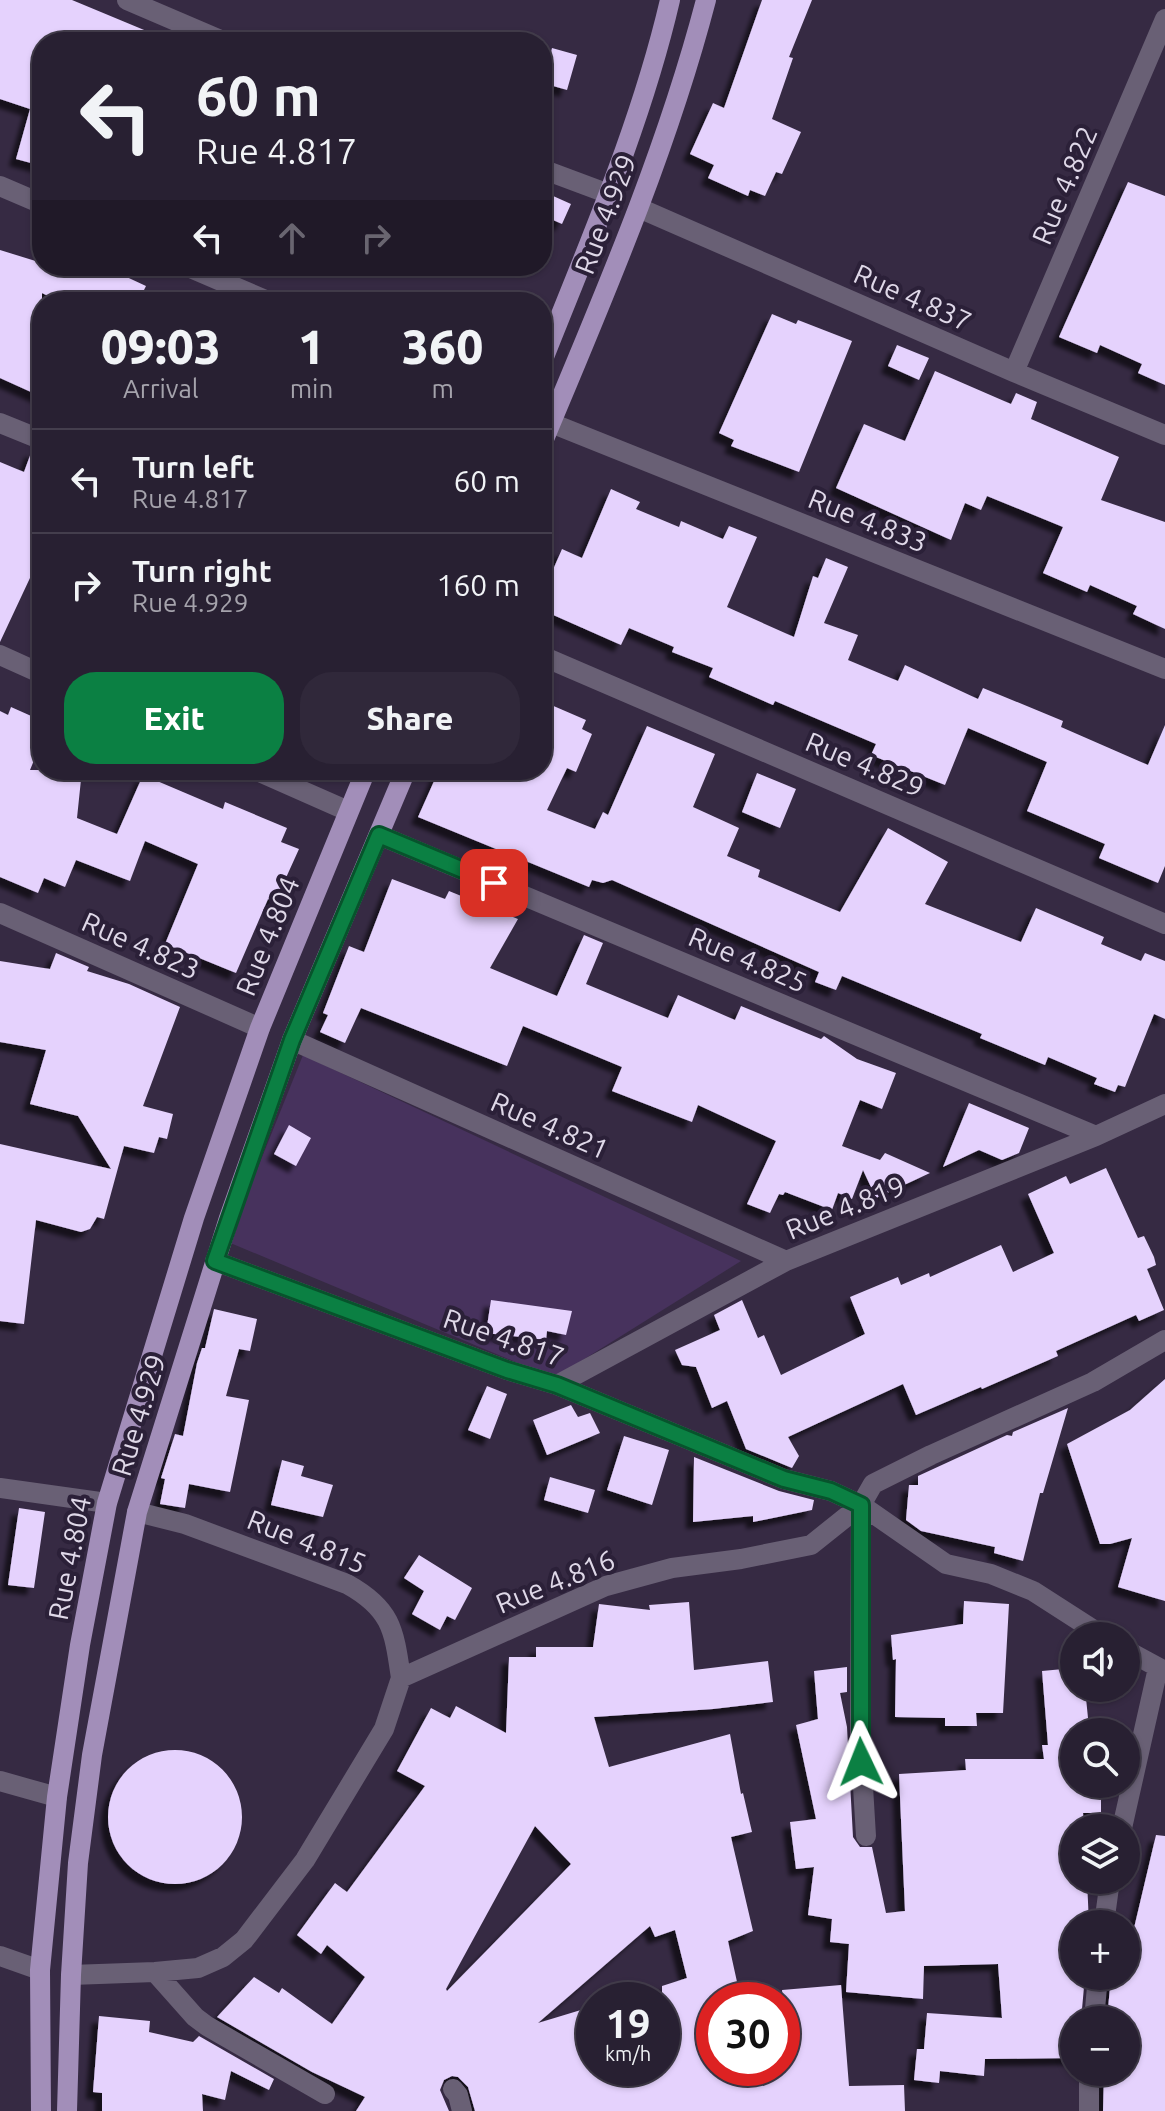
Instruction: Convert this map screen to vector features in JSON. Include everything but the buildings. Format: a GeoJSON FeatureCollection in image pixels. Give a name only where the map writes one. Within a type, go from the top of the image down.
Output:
{"type":"FeatureCollection","features":[{"type":"Feature","properties":{"kind":"main road"},"geometry":{"type":"LineString","coordinates":[[552,337],[609,194],[658,50],[670,0]]}},
{"type":"Feature","properties":{"kind":"main road","name":"Rue 4.929"},"geometry":{"type":"LineString","coordinates":[[552,421],[639,208],[691,58],[706,0]]}},
{"type":"Feature","properties":{"kind":"main road","name":"Rue 4.804"},"geometry":{"type":"LineString","coordinates":[[41,2111],[40,1970],[57,1797],[80,1645],[107,1503],[194,1218],[260,1028],[362,780]]}},
{"type":"Feature","properties":{"kind":"main road","name":"Rue 4.929"},"geometry":{"type":"LineString","coordinates":[[67,2111],[78,1863],[92,1755],[137,1512],[215,1261],[292,1040],[402,780]]}},
{"type":"Feature","properties":{"kind":"street"},"geometry":{"type":"LineString","coordinates":[[127,0],[202,32]]}},
{"type":"Feature","properties":{"kind":"street","name":"Rue 4.822"},"geometry":{"type":"LineString","coordinates":[[1014,372],[1165,19]]}},
{"type":"Feature","properties":{"kind":"street"},"geometry":{"type":"LineString","coordinates":[[552,173],[609,194]]}},
{"type":"Feature","properties":{"kind":"street"},"geometry":{"type":"LineString","coordinates":[[0,186],[32,200]]}},
{"type":"Feature","properties":{"kind":"street","name":"Rue 4.837"},"geometry":{"type":"LineString","coordinates":[[639,208],[1165,435]]}},
{"type":"Feature","properties":{"kind":"street"},"geometry":{"type":"LineString","coordinates":[[209,276],[247,292]]}},
{"type":"Feature","properties":{"kind":"street"},"geometry":{"type":"LineString","coordinates":[[0,423],[32,436]]}},
{"type":"Feature","properties":{"kind":"street","name":"Rue 4.833"},"geometry":{"type":"LineString","coordinates":[[552,423],[1165,669]]}},
{"type":"Feature","properties":{"kind":"street"},"geometry":{"type":"LineString","coordinates":[[0,655],[32,669]]}},
{"type":"Feature","properties":{"kind":"street","name":"Rue 4.829"},"geometry":{"type":"LineString","coordinates":[[552,660],[1165,924]]}},
{"type":"Feature","properties":{"kind":"street"},"geometry":{"type":"LineString","coordinates":[[278,780],[348,811]]}},
{"type":"Feature","properties":{"kind":"street","name":"Rue 4.825"},"geometry":{"type":"LineString","coordinates":[[379,835],[1096,1136]]}},
{"type":"Feature","properties":{"kind":"street","name":"Rue 4.823"},"geometry":{"type":"LineString","coordinates":[[0,913],[260,1028]]}},
{"type":"Feature","properties":{"kind":"street","name":"Rue 4.821"},"geometry":{"type":"LineString","coordinates":[[292,1040],[786,1261]]}},
{"type":"Feature","properties":{"kind":"street","name":"Rue 4.819"},"geometry":{"type":"LineString","coordinates":[[557,1385],[786,1261],[1096,1136],[1165,1104]]}},
{"type":"Feature","properties":{"kind":"street","name":"Rue 4.817"},"geometry":{"type":"LineString","coordinates":[[215,1261],[507,1370],[557,1385],[784,1479],[831,1491],[861,1505],[946,1564],[991,1574],[1033,1591],[1081,1622]]}},
{"type":"Feature","properties":{"kind":"street","name":"Rue 4.816"},"geometry":{"type":"LineString","coordinates":[[401,1678],[606,1586],[672,1568],[811,1545],[861,1505],[873,1484],[1093,1382],[1165,1340]]}},
{"type":"Feature","properties":{"kind":"street"},"geometry":{"type":"LineString","coordinates":[[0,1488],[107,1503]]}},
{"type":"Feature","properties":{"kind":"street"},"geometry":{"type":"LineString","coordinates":[[861,1505],[860,1737],[866,1836]]}},
{"type":"Feature","properties":{"kind":"street","name":"Rue 4.815"},"geometry":{"type":"LineString","coordinates":[[137,1512],[185,1524],[347,1584],[371,1597],[387,1617],[396,1643],[401,1678]]}},
{"type":"Feature","properties":{"kind":"street"},"geometry":{"type":"LineString","coordinates":[[1126,1814],[1162,1670],[1140,1658]]}},
{"type":"Feature","properties":{"kind":"street"},"geometry":{"type":"LineString","coordinates":[[71,1975],[198,1968],[223,1957],[244,1940],[305,1860],[376,1743],[384,1729],[401,1678]]}},
{"type":"Feature","properties":{"kind":"street"},"geometry":{"type":"LineString","coordinates":[[0,1781],[57,1797]]}},
{"type":"Feature","properties":{"kind":"street"},"geometry":{"type":"LineString","coordinates":[[0,1956],[40,1970]]}},
{"type":"Feature","properties":{"kind":"street"},"geometry":{"type":"LineString","coordinates":[[155,1972],[195,2017],[207,2026],[325,2094]]}},
{"type":"Feature","properties":{"kind":"street"},"geometry":{"type":"LineString","coordinates":[[1089,2086],[1089,2111]]}},
{"type":"Feature","properties":{"kind":"street"},"geometry":{"type":"LineString","coordinates":[[453,2089],[462,2111]]}},
{"type":"Feature","properties":{"kind":"shaded area"},"geometry":{"type":"Polygon","coordinates":[[[303,1055],[741,1261],[554,1378],[228,1242],[303,1055]]]}},
{"type":"Feature","properties":{"kind":"route"},"geometry":{"type":"LineString","coordinates":[[494,883],[379,835],[292,1040],[215,1261],[507,1370],[557,1385],[784,1479],[831,1491],[861,1505],[861,1762]]}}]}
